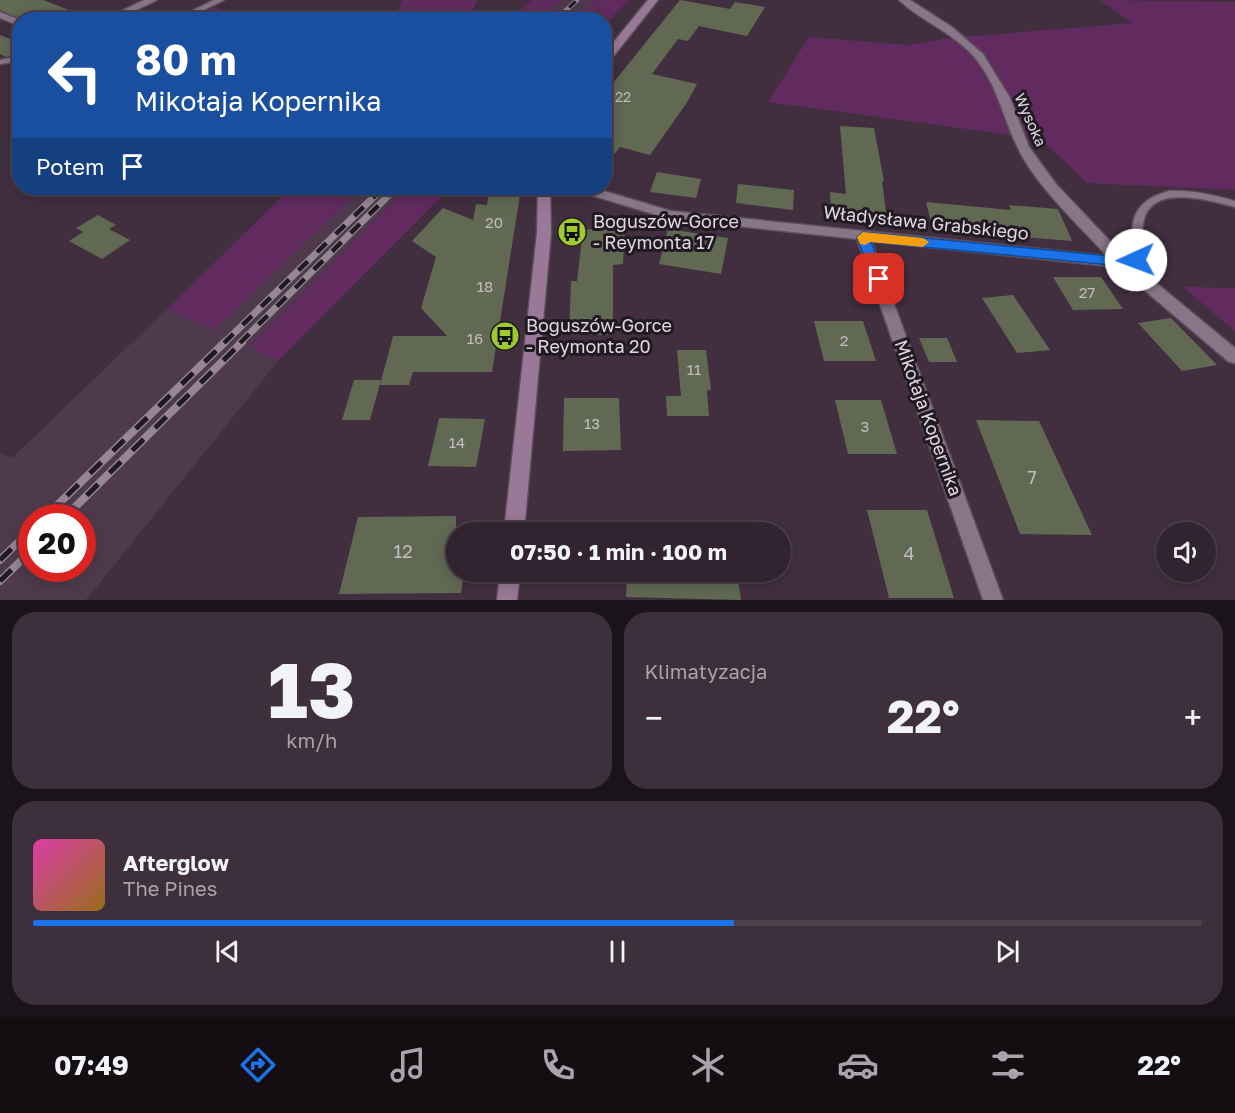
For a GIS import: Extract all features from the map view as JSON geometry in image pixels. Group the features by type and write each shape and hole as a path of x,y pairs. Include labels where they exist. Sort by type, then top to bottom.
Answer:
{"street":[{"path":"125,12 152,0"},
{"path":"612,51 653,0"},
{"name":"Wysoka","path":"904,0 949,29 979,56 1005,98 1023,147 1051,187 1121,262"},
{"path":"515,522 544,233 544,195"},
{"name":"Władysława Grabskiego","path":"605,195 670,215 863,237 1121,262"},
{"name":"Mikołaja Kopernika","path":"863,237 993,600"},
{"path":"1121,262 1235,357"},
{"path":"507,600 509,582"}],"lane":[{"path":"194,12 220,0"},
{"path":"1121,262 1136,260 1139,218 1149,203 1163,196 1183,194 1235,204"}],"shaded area":[{"path":"402,0 477,0 473,12 397,12"},
{"path":"532,0 561,0 547,12 518,12"},
{"path":"561,0 596,0 583,12 548,12"},
{"path":"596,0 629,0 612,18 612,12 583,12"},
{"path":"1100,0 1235,2 1235,190 1087,183 1041,139 768,102 809,37 908,45 950,38 1132,23"},
{"path":"215,7 231,12 203,12"},
{"path":"284,195 355,195 214,330 167,309"},
{"path":"355,195 400,195 249,346 278,361 86,600 0,600 0,453 12,458 167,309 214,330"},
{"path":"400,195 443,195 278,361 249,347"},
{"path":"1183,287 1235,288 1235,331"}],"building":[{"path":"0,0 43,0 74,12 12,12 12,15 0,10"},
{"path":"680,0 730,9 735,2 765,7 747,36 699,26 688,41 678,39 652,74 697,84 688,101 650,155 620,147 612,157 612,84"},
{"path":"0,35 12,40 12,56 6,57 0,54"},
{"path":"840,126 874,128 884,181 882,181 887,220 831,214 830,192 846,194"},
{"path":"657,172 701,179 696,198 650,192"},
{"path":"738,184 794,190 793,210 736,203"},
{"path":"489,195 520,195 492,372 413,372 409,385 380,385 393,336 447,336 421,308 436,257 412,241 443,208 473,220 476,204 487,205"},
{"path":"926,202 1011,210 1009,205 1058,209 1072,241 933,230"},
{"path":"98,215 116,225 109,229 130,240 102,259 69,241 83,232 76,228"},
{"path":"625,226 623,264 613,265 613,335 569,335 571,281 577,281 583,230"},
{"path":"668,229 728,238 721,274 659,264"},
{"path":"1053,277 1101,277 1123,309 1073,310"},
{"path":"1013,295 1050,350 1017,353 982,298"},
{"path":"1171,318 1217,365 1182,371 1138,323"},
{"path":"814,321 863,321 876,361 824,361"},
{"path":"919,338 947,338 957,362 929,362"},
{"path":"677,350 706,350 711,390 707,390 709,416 667,416 666,396 681,396"},
{"path":"354,380 381,380 370,420 342,420"},
{"path":"564,398 619,398 621,450 563,451"},
{"path":"835,400 881,400 897,454 848,454"},
{"path":"439,418 485,419 476,467 428,466"},
{"path":"976,420 1039,421 1092,535 1020,534"},
{"path":"867,510 927,510 954,598 889,598"},
{"path":"456,516 456,522 446,522 446,582 463,582 461,593 339,594 358,517"},
{"path":"627,582 738,582 741,600 626,597"}],"railway":[{"path":"564,12 577,0"},
{"path":"224,343 376,195"},
{"path":"240,343 389,195"},
{"path":"58,504 225,342"},
{"path":"78,504 242,342"},
{"path":"0,560 18,543"},
{"path":"0,581 18,564"}],"slow traffic":[{"path":"865,241 863,237 923,242"}],"place":[{"name":"Boguszów-Gorce - Reymonta 17","path":"572,232"},
{"name":"Boguszów-Gorce - Reymonta 20","path":"505,336"}],"route":[{"path":"879,279 863,237 1121,262 1136,260"}]}
